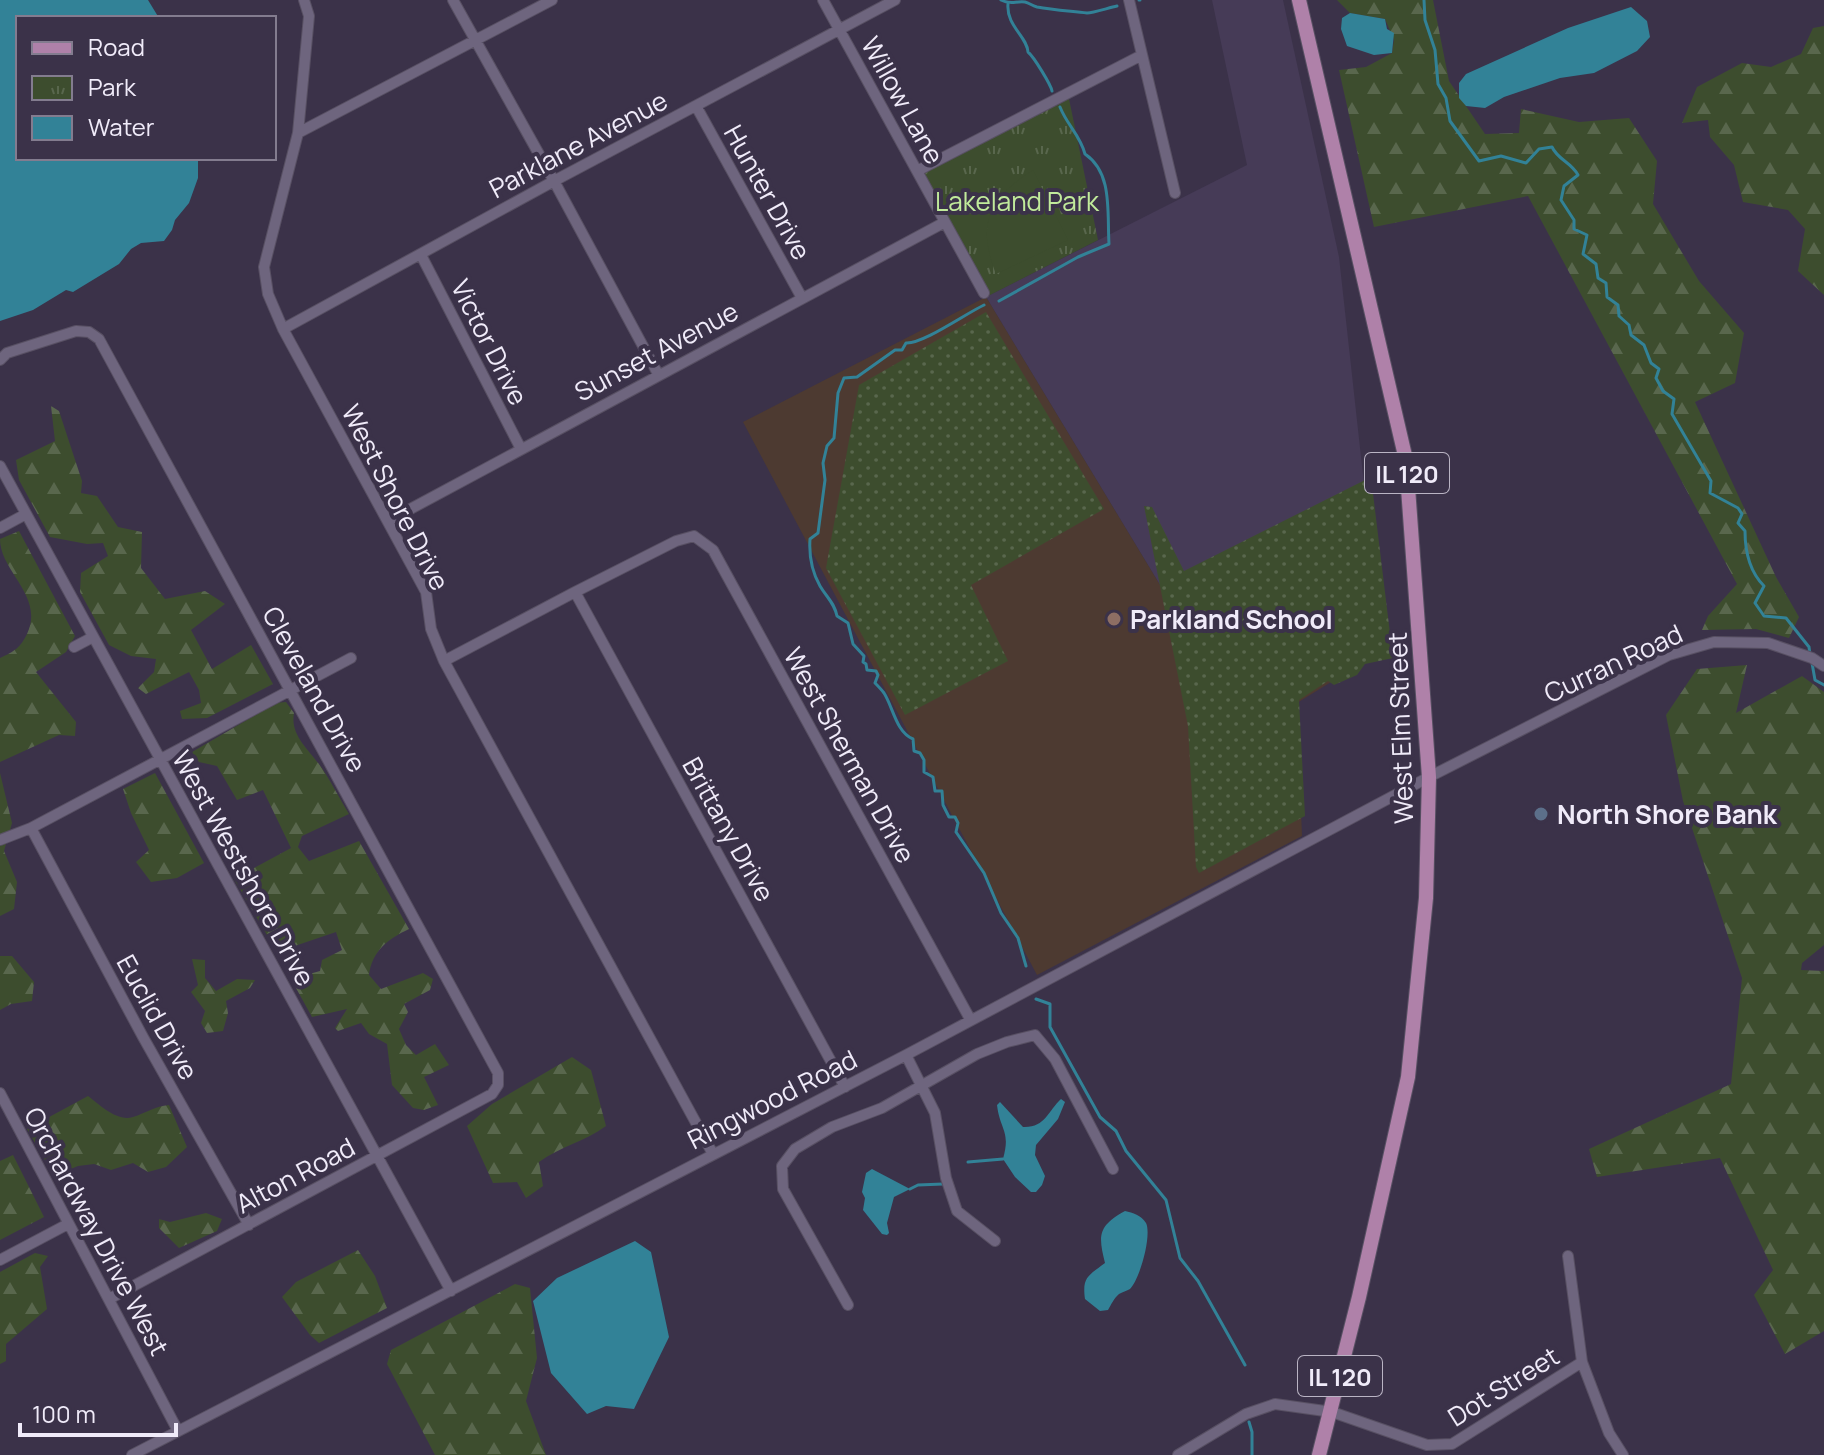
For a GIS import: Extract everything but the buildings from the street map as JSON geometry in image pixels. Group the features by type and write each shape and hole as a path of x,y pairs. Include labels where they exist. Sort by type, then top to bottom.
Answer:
{"main road":[{"name":"West Elm Street","path":"1299,0 1406,460 1429,777 1426,898 1408,1077 1332,1412 1319,1455"}],"street":[{"name":"West Shore Drive","path":"304,0 309,16 298,133 264,267 268,294 283,329 426,592 431,629 444,661 713,1154"},
{"path":"453,0 658,374"},
{"path":"298,133 552,0"},
{"name":"Willow Lane","path":"823,0 984,293"},
{"name":"Parklane Avenue","path":"283,329 895,0"},
{"path":"1129,0 1175,193"},
{"path":"917,171 1142,55"},
{"name":"Hunter Drive","path":"696,106 802,298"},
{"name":"Sunset Avenue","path":"388,521 945,222"},
{"name":"Victor Drive","path":"421,255 521,449"},
{"name":"Cleveland Drive","path":"4,357 76,331 89,332 99,339 489,1053 498,1073 498,1085"},
{"name":"West Westshore Drive","path":"0,466 451,1291"},
{"path":"0,528 26,514"},
{"name":"West Sherman Drive","path":"575,592 676,541 694,536 713,550 970,1019"},
{"path":"444,661 575,592"},
{"name":"Brittany Drive","path":"575,592 845,1087"},
{"path":"74,647 93,637"},
{"name":"Curran Road","path":"1429,777 1669,655 1714,642 1768,643 1812,658 1824,666"},
{"path":"0,840 31,828 351,658"},
{"name":"Ringwood Road","path":"132,1455 845,1087 1429,777"},
{"name":"Euclid Drive","path":"31,828 143,1037 249,1225"},
{"path":"848,1305 783,1189 782,1166 795,1149 832,1127 882,1108 977,1054 1035,1035 1055,1059 1113,1169"},
{"path":"906,1055 935,1113 946,1178 957,1211 995,1241"},
{"name":"Alton Road","path":"109,1299 492,1094 498,1085"},
{"name":"Orchardway Drive West","path":"0,1093 178,1431"},
{"path":"0,1260 68,1224"},
{"path":"1568,1256 1582,1362 1609,1433 1623,1455"},
{"name":"Dot Street","path":"1178,1455 1246,1414 1263,1406 1284,1404 1332,1412 1427,1445 1452,1444 1582,1362"}],"shaded area":[{"path":"1212,0 1283,0 1339,257 1364,484 1160,585 986,297 1247,165"},
{"name":"Parkland School","path":"986,297 1160,585 1383,650 1297,703 1302,836 1037,975 743,422"}],"green space":[{"path":"1337,0 1433,0 1449,81 1485,134 1519,133 1521,109 1579,122 1629,118 1657,161 1653,204 1699,281 1744,333 1735,383 1695,402 1776,577 1799,617 1789,638 1756,629 1702,630 1708,616 1737,584 1528,196 1374,227 1339,70 1366,67 1392,53 1394,40 1385,19 1350,13"},
{"path":"1824,26 1824,295 1798,271 1805,229 1788,210 1743,202 1734,165 1710,137 1708,120 1682,123 1697,87 1742,63 1771,67 1801,54 1813,28"},
{"name":"Lakeland Park","path":"1068,94 1098,240 986,297 917,171"},
{"path":"1033,170 1068,240 996,274 987,241 990,214 1006,191"},
{"path":"986,312 1104,509 971,585 1008,661 905,715 826,568 859,385"},
{"path":"51,406 59,411 82,481 81,493 97,496 118,527 142,532 141,568 165,599 205,591 225,604 191,630 212,669 251,645 273,684 207,718 182,719 180,711 201,703 199,690 189,672 146,694 138,688 154,672 156,659 131,656 109,645 80,592 81,573 108,556 103,543 87,544 50,537 19,480 16,460 55,441"},
{"path":"1371,477 1393,658 1365,664 1357,675 1334,685 1328,681 1299,700 1305,816 1199,873 1196,867 1188,726 1144,506 1152,507 1184,571"},
{"path":"19,531 75,636 66,652 36,672 76,722 75,736 59,735 0,762 0,658 19,646 31,620 26,596 7,562 0,539"},
{"path":"1747,665 1736,713 1802,676 1824,692 1824,945 1802,963 1801,970 1824,971 1824,1331 1785,1354 1754,1295 1773,1270 1720,1158 1597,1177 1589,1149 1731,1084 1742,978 1683,801 1666,715 1697,669"},
{"path":"286,702 294,713 297,734 349,814 302,836 298,847 309,861 359,841 409,929 382,947 369,975 381,989 423,973 433,979 430,990 404,1004 408,1012 399,1029 406,1045 416,1055 435,1044 449,1065 424,1077 438,1105 424,1110 413,1108 392,1085 387,1044 369,1034 361,1023 338,1031 335,1028 347,1009 312,1017 291,979 320,971 322,960 342,950 336,932 277,952 234,879 291,848 263,790 237,800 217,766 199,762 192,752 276,703"},
{"path":"0,773 12,823 4,851 17,882 14,909 0,916"},
{"path":"155,773 204,863 177,878 151,882 136,862 149,850 123,789"},
{"path":"0,956 12,956 34,982 32,1001 11,1004 0,1010"},
{"path":"192,959 205,960 205,978 216,991 237,979 255,980 250,988 226,1001 228,1013 223,1031 207,1033 201,1023 205,1011 191,992 198,985"},
{"path":"572,1057 591,1070 606,1126 539,1162 543,1186 526,1198 517,1182 493,1183 467,1126 492,1104"},
{"path":"88,1096 109,1112 127,1118 169,1105 187,1147 166,1167 148,1172 133,1163 111,1170 94,1164 78,1166 54,1176 27,1129"},
{"path":"13,1155 44,1217 0,1240 0,1161"},
{"path":"206,1213 222,1219 217,1231 179,1248 159,1228 159,1219 170,1222"},
{"path":"358,1250 375,1276 387,1308 319,1343 282,1297 296,1282"},
{"path":"35,1253 48,1256 40,1267 47,1309 6,1344 6,1361 0,1364 0,1272"},
{"path":"515,1284 530,1288 537,1358 526,1401 546,1455 435,1455 387,1364 391,1350"}],"water":[{"path":"0,0 148,0 158,16 16,16 16,160 198,160 198,178 189,203 164,241 141,243 131,249 119,264 73,292 66,290 33,310 0,321"},
{"path":"1631,7 1647,21 1650,37 1637,51 1594,73 1560,78 1504,97 1485,108 1466,106 1459,98 1459,83 1466,74 1568,28"},
{"path":"1350,13 1385,19 1387,29 1394,33 1392,53 1374,55 1347,46 1341,29 1342,18"},
{"path":"1061,1099 1065,1102 1058,1119 1036,1145 1035,1155 1045,1176 1036,1192 1031,1192 1015,1177 1003,1159 1005,1136 997,1105 1000,1102 1023,1127 1030,1127 1041,1122"},
{"path":"872,1169 910,1189 894,1197 887,1235 882,1234 863,1210 865,1198 862,1192 866,1173"},
{"path":"1125,1211 1139,1216 1146,1223 1144,1257 1130,1289 1120,1293 1108,1310 1100,1311 1085,1299 1084,1286 1090,1274 1105,1263 1102,1232"},
{"path":"635,1241 651,1252 669,1337 634,1409 606,1406 587,1414 551,1373 533,1301 557,1278"}],"waterway":[{"path":"1001,0 1087,13 1117,6"},
{"path":"1424,0 1425,20 1435,50 1438,84 1446,98 1450,121 1479,161 1501,156 1526,163 1539,149 1552,147 1578,175 1564,186 1561,200 1574,220 1574,229 1587,235 1583,254 1596,264 1598,278 1606,283 1607,297 1618,305 1619,316 1629,325 1631,335 1644,345 1651,363 1659,369 1656,378 1663,391 1674,399 1672,414 1711,481 1710,493 1738,508 1742,514 1738,523 1745,531 1749,561 1764,586 1755,603 1764,616 1786,618 1809,647 1810,655"},
{"path":"1008,4 1013,25 1052,91"},
{"path":"999,301 1078,257 1109,244 1104,182 1060,107"},
{"path":"984,305 933,334 906,343 902,350 895,350 857,377 844,378 838,393 834,438 827,446 823,463 825,480 818,533 810,539 810,551 820,586 837,616 848,623 853,644 864,656 867,670 876,671 875,683 884,693 903,731 913,739 914,751 920,753 924,760 924,772 933,777 935,791 942,791 943,805 949,817 955,817 958,823 956,832 984,873 1001,913 1018,938 1026,966"},
{"path":"1812,663 1815,680 1824,685"},
{"path":"1036,999 1050,1004 1050,1027 1100,1117 1116,1131 1126,1151 1166,1200 1180,1258 1198,1281 1245,1365"},
{"path":"968,1162 1003,1159"},
{"path":"910,1189 918,1185 943,1184"},
{"path":"1249,1422 1252,1455"}],"place":[{"name":"Parkland School","path":"1114,619"},
{"name":"North Shore Bank","path":"1541,814"}]}
